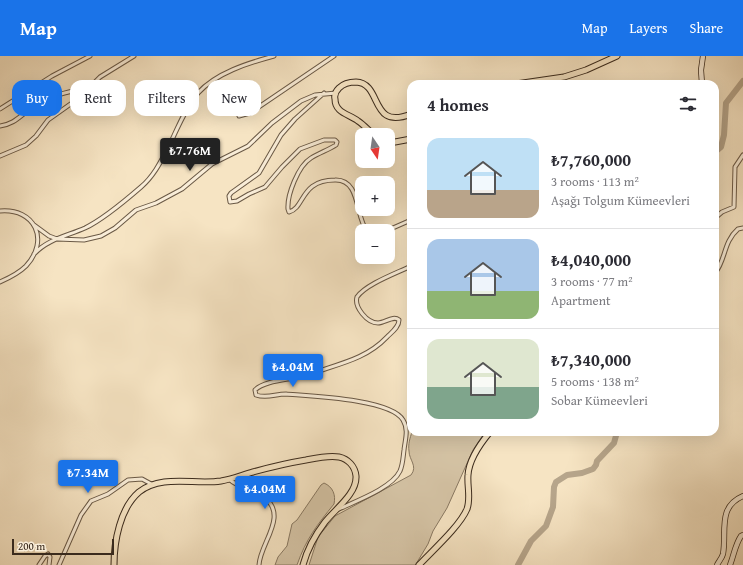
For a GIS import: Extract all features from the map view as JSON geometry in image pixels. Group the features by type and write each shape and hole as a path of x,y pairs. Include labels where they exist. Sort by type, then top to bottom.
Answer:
{"main road":[{"path":"552,80 575,74 617,56"},
{"path":"366,128 359,121 339,110 335,102 336,93 345,84 356,82 362,83 371,92 384,114 388,117 399,118 407,115"},
{"path":"395,140 407,139"},
{"path":"419,565 452,529 466,509 469,494 469,467 487,436"},
{"path":"114,565 119,530 128,505 139,492 152,485 165,482 207,482 228,479 313,459 332,456 342,458 350,462 356,476 351,492 319,530 306,553 303,565"}],"street":[{"path":"0,109 52,76 90,56"},
{"path":"98,80 107,71 134,56"},
{"path":"0,282 26,266 34,254 44,244 93,223 142,186 159,166 193,100 202,88 216,78 241,67 274,56"},
{"path":"261,106 334,56"},
{"path":"702,80 701,70 703,56"},
{"path":"0,126 13,123 34,106 70,91"},
{"path":"324,93 288,126 274,145 262,169 253,178 231,193 229,196 230,202 232,203 265,187 300,149 328,139 335,140 336,145 312,157 301,169 289,197 288,209 290,212 293,211 305,193 314,184 324,180 341,180 348,184 354,194 363,224"},
{"path":"0,211 12,210 21,212 49,236 57,239 93,239 105,234 136,210 168,197 182,189 212,164 248,146 272,123 301,101 315,95 336,93"},
{"path":"0,156 20,148 31,141 48,120 70,104"},
{"path":"719,215 734,207 735,167 743,155"},
{"path":"395,227 407,222"},
{"path":"34,224 38,240 34,254"},
{"path":"719,269 727,242 738,229 743,228"},
{"path":"334,512 387,485 397,476 402,467 406,431 403,420 396,413 386,409 350,399 285,394 266,397 256,394 255,390 279,380 302,377 334,366 359,357 374,349 396,328 399,320 394,318 378,323 371,321 358,306 356,300 357,297 374,285 407,268"},
{"path":"59,565 81,515 91,501 108,494 128,480 142,479 152,485"},
{"path":"228,479 234,484 261,494 272,506 274,517 273,527 259,560 259,565"},
{"path":"717,565 722,555 723,526 726,512 732,502 743,496"},
{"path":"730,565 735,553 736,545 743,535"},
{"path":"39,565 48,554 50,557 49,565"}],"shaded area":[{"path":"411,436 482,436 473,450 447,508 416,564 309,565 318,537 335,516 411,475 414,469 409,454"},
{"path":"324,483 330,487 333,492 335,497 334,504 312,533 304,547 297,565 275,565 278,557 287,546 292,524 297,520 321,485"}],"waterway":[{"path":"719,149 721,147 724,135 726,103 743,81"},
{"path":"518,565 531,541 546,526 553,507 554,487 556,482 567,475 582,473 593,469 597,461 614,443 616,436"}]}
